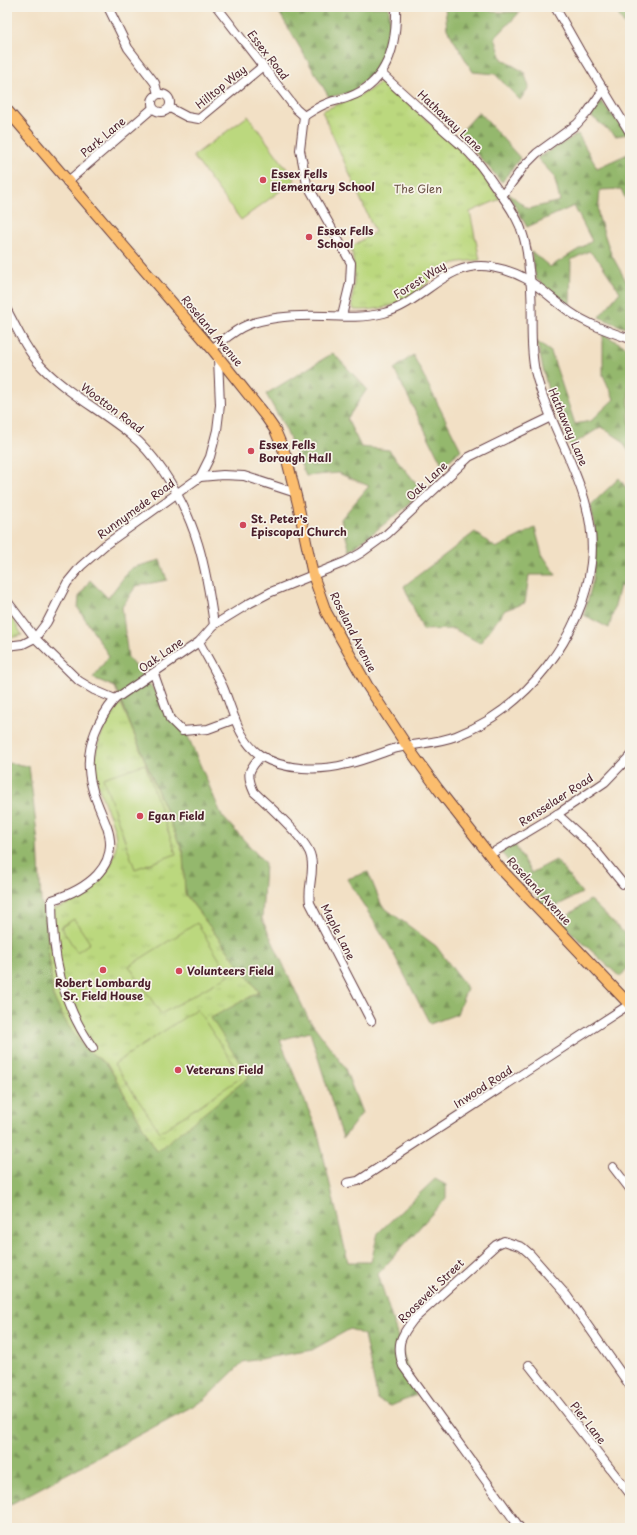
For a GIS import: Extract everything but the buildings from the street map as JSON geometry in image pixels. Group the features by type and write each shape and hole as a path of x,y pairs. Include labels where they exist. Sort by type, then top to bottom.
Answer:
{"main road":[{"name":"Roseland Avenue","path":"7,110 67,182 212,349 242,385 275,430 286,456 296,493 313,575 326,612 367,685 407,746 489,855 630,1004"}],"street":[{"path":"108,7 128,48 155,83 158,94"},
{"name":"Essex Road","path":"217,7 296,109 304,116"},
{"path":"342,316 350,283 351,263 307,184 300,150 304,116 328,102 348,98 366,89 382,74 390,58 394,42 397,25 396,7"},
{"path":"556,7 630,132"},
{"name":"Hilltop Way","path":"170,108 187,118 199,119 263,66"},
{"name":"Hathaway Lane","path":"382,74 474,157 502,196 522,231 531,280 533,360 540,393 580,482 591,527 592,560 590,575 582,606 566,642 545,668 517,698 477,727 455,737 407,746"},
{"path":"502,196 524,166 537,153 577,124 604,89"},
{"path":"158,94 165,94 168,96 171,104 170,108 167,111 160,112 153,108 152,100 158,94"},
{"name":"Park Lane","path":"67,182 153,108"},
{"name":"Forest Way","path":"212,349 236,330 262,320 286,317 360,317 395,309 420,296 444,276 469,267 491,267 518,274 531,280 570,312 586,322 630,339"},
{"name":"Wootton Road","path":"7,310 26,344 41,366 64,387 132,435 148,451 177,494 188,516 201,551 209,587 214,625"},
{"name":"Runnymede Road","path":"35,638 47,622 67,583 81,566 105,545 200,477 210,457 218,430 220,405 218,358"},
{"name":"Oak Lane","path":"93,1048 75,1019 66,998 53,943 52,900 71,894 85,886 100,871 108,856 110,846 109,834 92,789 89,759 99,724 115,699 154,674 199,642 214,625 271,592 345,562 387,534 469,457 551,417"},
{"path":"200,477 244,476 296,493"},
{"path":"7,601 35,638 79,681 94,690 115,699"},
{"path":"7,646 23,644 35,638"},
{"path":"199,642 222,686 242,735 252,748 261,756 284,765 305,768 347,765 407,746"},
{"path":"154,674 170,719 182,731 208,728 235,719"},
{"name":"Maple Lane","path":"261,756 251,768 248,777 250,783 254,792 305,843 311,856 313,872 309,894 310,903 371,1021"},
{"name":"Rensselaer Road","path":"489,855 557,814 605,782 630,756"},
{"path":"557,814 592,846 623,884"},
{"name":"Inwood Road","path":"347,1183 358,1181 630,1004"},
{"path":"613,1167 630,1189"},
{"name":"Roosevelt Street","path":"520,1528 403,1366 399,1355 399,1341 413,1320 496,1245 504,1241 513,1243 530,1254 567,1296 630,1386"},
{"name":"Pier Lane","path":"529,1365 630,1494"}],"green space":[{"path":"276,7 389,7 390,33 385,62 352,92 329,97"},
{"path":"445,7 487,7 492,12 520,12 495,38 502,59 524,72 529,87 520,100 495,74 473,72 447,29"},
{"path":"614,7 630,7 630,34"},
{"name":"The Glen","path":"385,79 422,116 459,149 483,176 500,199 470,212 480,260 458,262 443,269 413,295 399,303 377,309 354,310 352,299 354,273 351,247 375,232 322,111 367,92"},
{"path":"601,101 628,134 616,136 591,116"},
{"path":"479,112 520,158 502,182 459,134"},
{"path":"248,116 295,180 241,220 193,156"},
{"path":"578,134 597,168 630,153 630,209 621,189 600,190 598,215 611,254 630,288 630,330 599,317 620,292 600,262 589,251 571,260 570,305 536,279 531,251 550,267 592,241 574,206 527,227 507,192 528,209 560,201 554,176 537,158"},
{"path":"603,334 628,348 630,453 620,439 601,427 570,446 549,395 537,342 551,352 575,424 591,421 614,399 603,375"},
{"path":"333,353 367,389 347,419 361,447 389,450 421,489 406,507 350,551 341,519 369,486 338,473 306,476 285,428 266,394"},
{"path":"413,355 461,450 443,466 394,369"},
{"path":"619,478 630,493 630,588 620,586 609,628 584,615 593,580 596,539 591,505"},
{"path":"535,528 542,554 556,575 529,575 525,603 505,610 480,643 454,629 423,630 404,586 475,532 496,548"},
{"path":"160,560 167,580 136,586 122,607 128,658 184,727 222,816 265,863 262,919 308,1018 344,1066 362,1113 343,1138 310,1032 280,1040 318,1133 348,1262 371,1262 378,1233 435,1179 446,1185 446,1198 378,1274 416,1395 391,1406 378,1400 364,1335 350,1329 312,1350 243,1362 204,1400 7,1506 7,763 29,766 38,842 41,902 45,912 53,996 83,1047 108,1065 157,1151 210,1018 259,992 185,894 183,853 115,687 93,678 109,656 78,608 79,597 90,580 108,598 131,568"},
{"path":"7,609 22,635 7,639"},
{"name":"Egan Field","path":"121,703 183,853 185,894 259,992 211,1018 249,1077 157,1151 108,1065 83,1047 65,1021 53,996 45,912 73,902 90,890 105,875 114,856 116,836 99,788 95,772 95,764 97,747 103,731"},
{"name":"Egan Field","path":"145,764 176,854 135,869 103,778"},
{"path":"514,843 531,873 556,860 582,893 548,910 500,851"},
{"path":"368,872 382,906 436,946 467,988 457,1014 430,1024 389,945 347,879"},
{"path":"590,900 630,939 630,965 620,977 559,921"},
{"path":"74,919 90,943 77,952 61,927"},
{"name":"Volunteers Field","path":"197,923 229,975 161,1014 129,966"},
{"name":"Veterans Field","path":"197,1009 242,1077 160,1132 114,1064"}],"place":[{"name":"Essex Fells Elementary School","path":"263,180"},
{"name":"Essex Fells School","path":"309,237"},
{"name":"Essex Fells Borough Hall","path":"251,451"},
{"name":"St. Peter's Episcopal Church","path":"243,525"},
{"name":"Egan Field","path":"140,816"},
{"name":"Robert Lombardy Sr. Field House","path":"103,970"},
{"name":"Volunteers Field","path":"179,971"},
{"name":"Veterans Field","path":"178,1070"}]}
